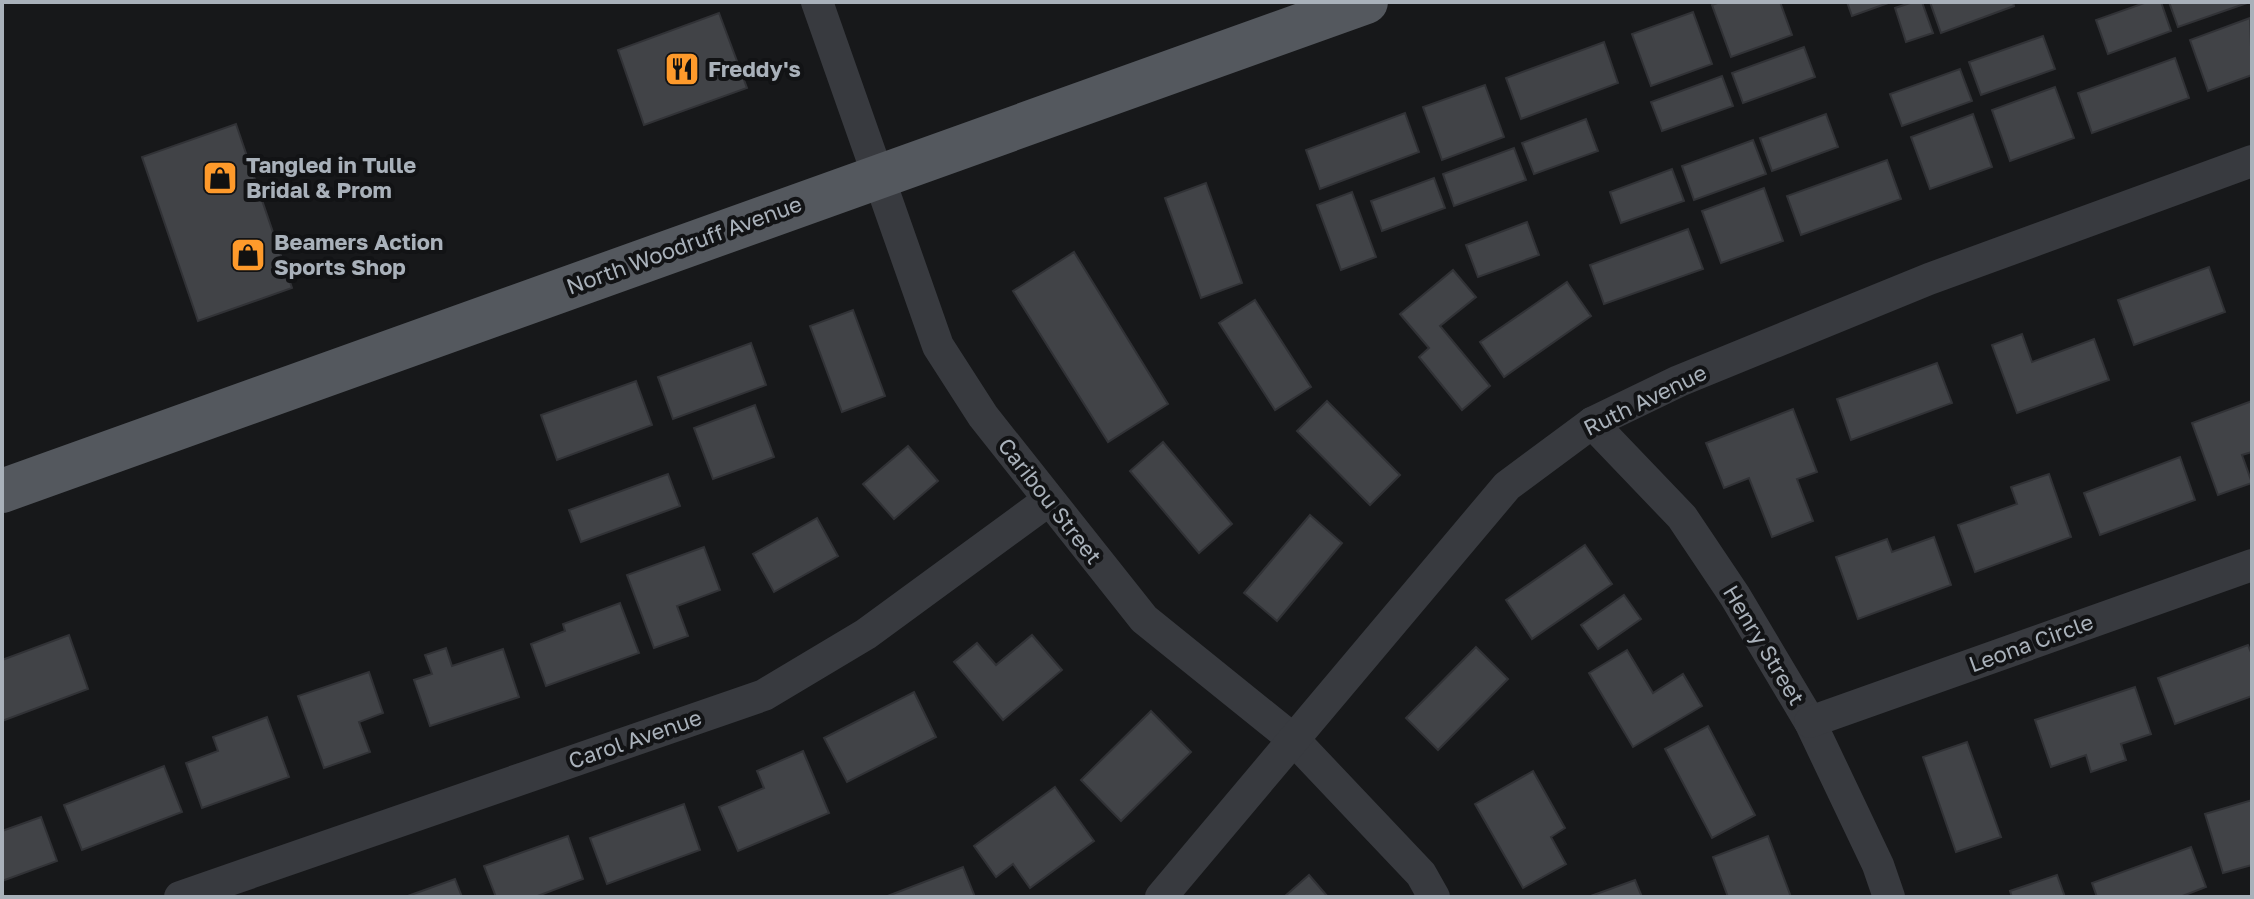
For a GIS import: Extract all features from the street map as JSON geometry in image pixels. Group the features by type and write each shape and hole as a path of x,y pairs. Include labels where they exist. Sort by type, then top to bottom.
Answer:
{"main road":[{"name":"North Woodruff Avenue","path":"2,491 1366,2"}],"street":[{"name":"Caribou Street","path":"817,2 938,346 983,416 1144,619 1294,740 1421,874 1434,897"},
{"name":"Ruth Avenue","path":"1161,897 1507,486 1592,423 1679,381 1929,279 2252,161"},
{"name":"Henry Street","path":"1592,423 1682,517 1735,596 1810,722 1878,865 1889,897"},
{"name":"Carol Avenue","path":"180,897 764,695 866,634 1049,500"},
{"name":"Leona Circle","path":"1810,722 2252,565"}],"building":[{"path":"1720,2 1780,2 1792,35 1731,57 1712,5"},
{"path":"1847,2 1891,2 1852,16"},
{"path":"1922,2 1933,33 1906,42 1895,8"},
{"path":"1930,2 2013,2 2014,6 1941,33"},
{"path":"2147,2 2161,2 2171,31 2108,54 2096,20"},
{"path":"2169,2 2250,2 2178,27"},
{"path":"1693,12 1712,64 1651,86 1632,34"},
{"name":"Freddy's","path":"719,13 747,88 644,125 618,50"},
{"path":"2250,18 2252,75 2208,91 2190,40"},
{"path":"2043,36 2055,69 1981,95 1969,62"},
{"path":"1604,42 1618,83 1521,119 1506,78"},
{"path":"1804,47 1815,77 1743,103 1732,73"},
{"path":"2175,58 2189,98 2092,133 2078,93"},
{"path":"1960,69 1972,101 1902,126 1890,94"},
{"path":"1722,76 1733,106 1662,131 1651,102"},
{"path":"1485,85 1504,137 1442,160 1423,107"},
{"path":"2055,87 2074,138 2010,161 1992,110"},
{"path":"1405,113 1419,152 1320,189 1306,150"},
{"path":"1826,114 1838,147 1772,171 1760,138"},
{"path":"1973,114 1992,167 1930,189 1911,137"},
{"path":"1586,119 1598,151 1534,174 1522,143"},
{"path":"236,124 292,288 198,321 142,157"},
{"path":"1753,140 1766,174 1694,200 1682,166"},
{"path":"1514,148 1526,180 1454,206 1443,174"},
{"path":"1887,160 1901,199 1801,235 1787,196"},
{"path":"1672,169 1684,201 1621,223 1610,192"},
{"path":"1434,178 1445,208 1382,231 1371,201"},
{"path":"1206,183 1242,283 1201,298 1165,198"},
{"path":"1764,188 1783,241 1721,263 1702,211"},
{"path":"1352,192 1376,257 1341,270 1317,205"},
{"path":"1527,222 1539,255 1478,277 1466,245"},
{"path":"1688,229 1703,269 1604,304 1590,265"},
{"path":"1074,252 1168,404 1108,442 1013,291"},
{"path":"2209,267 2225,312 2134,345 2118,300"},
{"path":"1453,270 1476,297 1440,326 1490,386 1462,410 1419,357 1429,348 1400,314"},
{"path":"1567,282 1591,316 1504,377 1480,342"},
{"path":"1255,300 1311,387 1275,410 1219,323"},
{"path":"853,310 885,396 842,412 810,326"},
{"path":"2022,334 2032,362 2094,339 2109,380 2017,413 1992,345"},
{"path":"751,343 766,385 673,419 658,377"},
{"path":"1937,363 1952,403 1851,440 1837,399"},
{"path":"636,381 652,425 557,460 541,415"},
{"path":"1327,401 1400,475 1370,505 1297,431"},
{"path":"2252,401 2252,452 2242,455 2252,483 2218,495 2192,423"},
{"path":"755,405 774,457 713,479 694,428"},
{"path":"1793,409 1817,472 1797,479 1813,521 1772,537 1749,478 1724,488 1706,443"},
{"path":"1163,442 1232,524 1199,553 1130,471"},
{"path":"908,446 938,481 894,519 863,484"},
{"path":"2180,457 2195,500 2100,535 2084,493"},
{"path":"668,474 680,506 581,542 569,510"},
{"path":"2049,474 2071,537 1975,572 1958,525 2017,504 2011,487"},
{"path":"1310,515 1342,543 1277,621 1244,593"},
{"path":"817,518 838,556 774,592 753,554"},
{"path":"1934,537 1951,585 1858,619 1836,557 1887,539 1892,552"},
{"path":"1585,545 1612,584 1532,639 1506,600"},
{"path":"704,547 720,590 677,606 688,636 654,648 627,575"},
{"path":"1624,595 1641,619 1598,649 1581,625"},
{"path":"620,603 639,653 546,686 531,644 565,631 563,624"},
{"path":"69,635 88,689 2,721 2,660"},
{"path":"1032,635 1062,670 1003,720 954,662 977,643 996,665"},
{"path":"2248,645 2252,655 2252,696 2175,724 2158,678"},
{"path":"1476,647 1508,679 1438,750 1406,718"},
{"path":"446,648 452,666 503,649 519,697 430,726 414,680 432,674 425,655"},
{"path":"1627,650 1653,693 1683,674 1702,706 1633,747 1589,673"},
{"path":"369,672 383,713 359,722 370,752 324,768 298,696"},
{"path":"2135,687 2151,734 2121,744 2126,760 2091,772 2086,755 2051,767 2035,720"},
{"path":"914,692 936,737 847,782 824,738"},
{"path":"1151,711 1191,752 1121,821 1081,780"},
{"path":"267,717 289,777 202,808 186,763 218,751 213,737"},
{"path":"1708,726 1755,815 1712,838 1665,749"},
{"path":"1967,742 2001,837 1956,852 1923,757"},
{"path":"803,751 829,813 738,851 719,807 764,788 757,771"},
{"path":"164,766 182,812 82,850 64,805"},
{"path":"1533,771 1565,828 1551,837 1566,864 1523,888 1475,804"},
{"path":"1055,787 1094,841 1030,888 1013,864 996,877 974,846"},
{"path":"2252,800 2252,865 2223,873 2205,814"},
{"path":"684,804 700,850 607,884 590,838"},
{"path":"41,817 57,861 2,881 2,831"},
{"path":"568,836 583,879 535,897 496,897 484,866"},
{"path":"1768,836 1791,897 1728,897 1713,857"},
{"path":"2191,847 2206,887 2180,897 2097,897 2092,883"},
{"path":"963,867 975,897 885,897"},
{"path":"1309,875 1328,897 1284,897"},
{"path":"2057,875 2065,897 2012,897 2010,891"},
{"path":"455,879 462,897 405,897"},
{"path":"1635,880 1642,897 1588,897"}],"place":[{"name":"Freddy's","path":"682,69"},
{"name":"Tangled in Tulle Bridal & Prom","path":"220,178"},
{"name":"Beamers Action Sports Shop","path":"248,255"}]}
